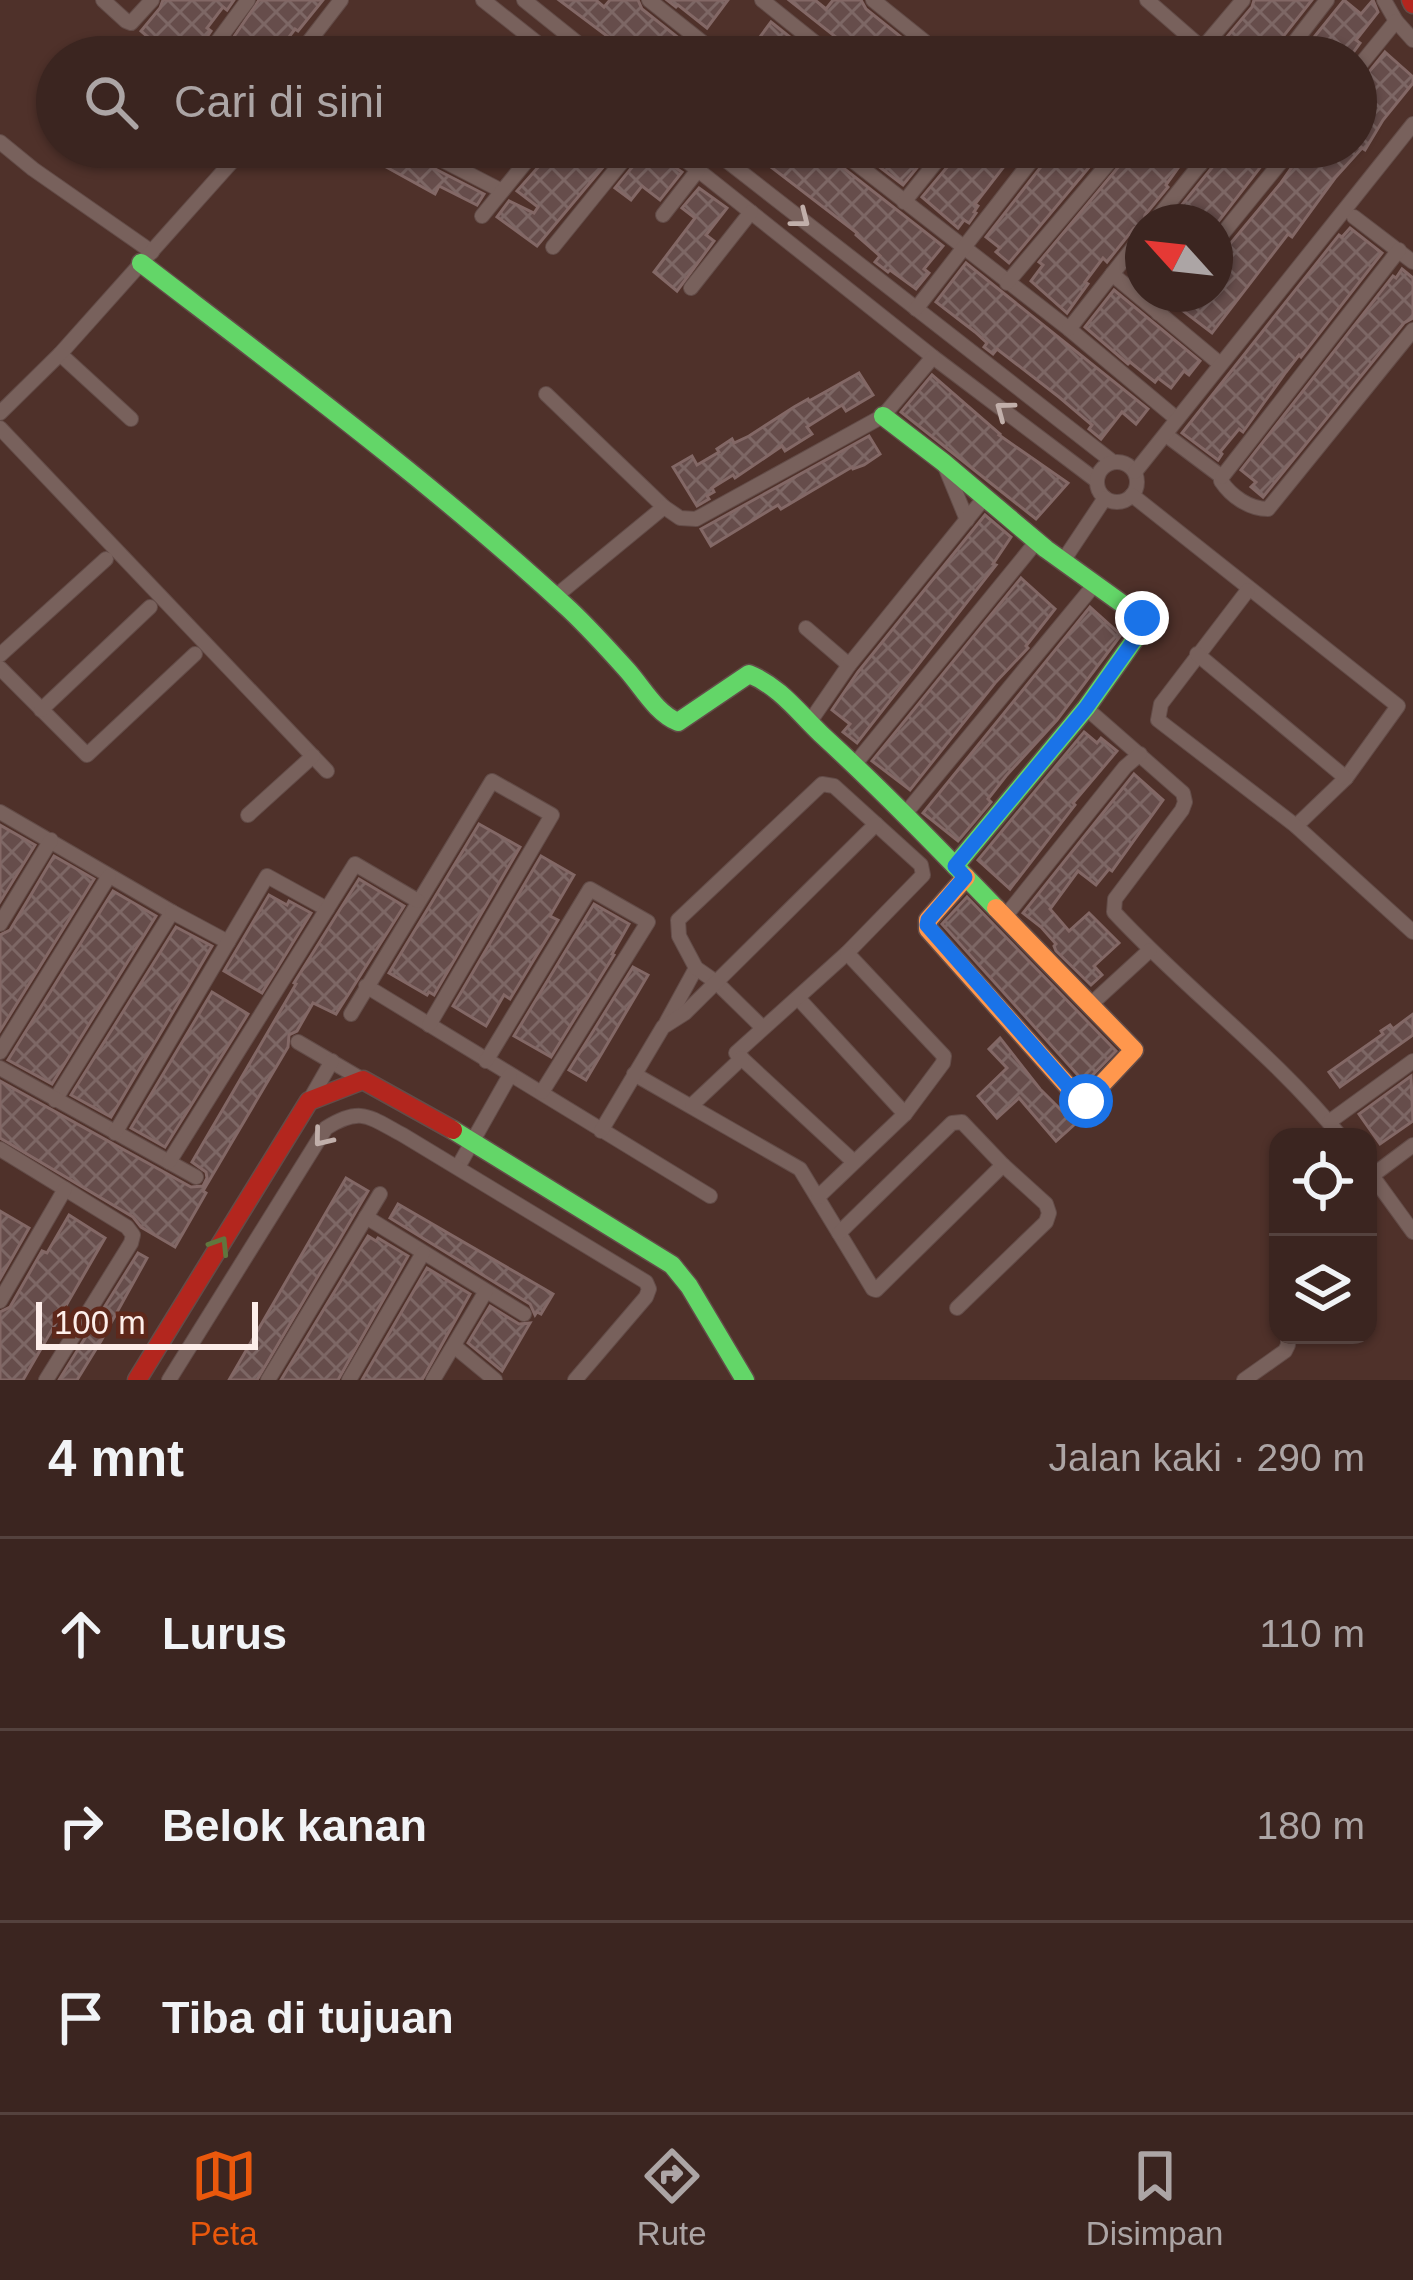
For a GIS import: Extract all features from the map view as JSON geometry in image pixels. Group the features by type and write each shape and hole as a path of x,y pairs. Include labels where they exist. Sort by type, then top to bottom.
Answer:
{"street":[{"path":"103,0 126,22 136,20 152,0"},
{"path":"221,36 248,0"},
{"path":"313,36 341,0"},
{"path":"483,0 529,36"},
{"path":"524,0 569,36"},
{"path":"650,0 694,36"},
{"path":"762,0 807,36"},
{"path":"873,0 919,36"},
{"path":"1147,0 1183,36"},
{"path":"1213,36 1243,0"},
{"path":"1299,36 1327,0"},
{"path":"1384,0 1413,40"},
{"path":"1377,44 1396,21"},
{"path":"1135,472 1413,124"},
{"path":"0,142 437,495 572,612 666,717 678,722 748,674 762,680 855,764 905,814 960,872 1004,918 1134,1052 1084,1102 928,929 928,920 960,872 1086,708 1143,625 1142,618 1036,541 883,416"},
{"path":"0,413 60,354 226,168"},
{"path":"469,168 502,191"},
{"path":"482,216 521,168"},
{"path":"553,247 617,168"},
{"path":"695,168 1097,481"},
{"path":"736,168 1113,462"},
{"path":"869,168 904,202 1178,419"},
{"path":"904,202 931,168"},
{"path":"916,309 1024,168"},
{"path":"1006,283 1104,168"},
{"path":"1169,204 1198,168"},
{"path":"1233,221 1276,168"},
{"path":"663,215 698,170"},
{"path":"691,288 752,212"},
{"path":"1354,217 1413,262"},
{"path":"1399,250 1222,476 1224,487 1240,500 1268,509 1413,330"},
{"path":"1069,329 1125,258"},
{"path":"1112,274 1219,363"},
{"path":"60,354 131,418"},
{"path":"546,394 664,507 680,518 696,519 883,416 933,357"},
{"path":"0,428 327,771"},
{"path":"1166,435 1222,476"},
{"path":"943,462 967,520"},
{"path":"1113,462 1124,462 1137,480 1132,495 1122,501 1113,502 1099,490 1099,472 1113,462"},
{"path":"1132,495 1398,706 1346,778 1296,826"},
{"path":"809,723 849,665 985,497"},
{"path":"1063,561 1105,498"},
{"path":"562,591 664,507"},
{"path":"855,764 1036,541"},
{"path":"0,655 106,560"},
{"path":"905,814 1095,584"},
{"path":"1248,590 1161,704 1158,720 1296,826 1413,932"},
{"path":"41,710 150,607"},
{"path":"806,628 849,665"},
{"path":"0,668 86,754 195,654"},
{"path":"1197,654 1346,778"},
{"path":"1086,708 1183,793 1185,802 1113,906 1114,912 1334,1128"},
{"path":"1004,918 1139,754"},
{"path":"248,815 313,756"},
{"path":"351,1014 492,781 552,815 429,1025"},
{"path":"763,1028 696,968 679,936 678,920 822,784 834,786 921,865 922,875 848,953 736,1053 854,1162"},
{"path":"0,812 228,942"},
{"path":"663,1027 685,1013 876,824"},
{"path":"0,924 51,841"},
{"path":"169,1162 355,864 418,901"},
{"path":"0,1052 110,876"},
{"path":"115,1133 268,876 327,909"},
{"path":"485,1061 590,889 648,922 542,1092"},
{"path":"55,1100 172,912"},
{"path":"1089,1006 1150,950"},
{"path":"818,1197 904,1114 944,1056 848,953"},
{"path":"601,1130 696,968"},
{"path":"366,986 710,1196"},
{"path":"798,998 904,1114"},
{"path":"298,1042 672,1265 745,1380"},
{"path":"692,1105 742,1058"},
{"path":"1329,1122 1413,1060"},
{"path":"137,1380 332,1061"},
{"path":"0,1068 196,1178"},
{"path":"634,1074 800,1169 877,1290 1003,1165"},
{"path":"460,1164 510,1076"},
{"path":"309,1101 363,1080"},
{"path":"169,1380 326,1128 344,1117 369,1117 460,1164 646,1282 646,1297 575,1380"},
{"path":"838,1233 956,1121 962,1122 1046,1204 1048,1213 1046,1222 957,1308"},
{"path":"1377,1168 1413,1145"},
{"path":"0,1149 133,1235 46,1380"},
{"path":"1377,1184 1413,1232"},
{"path":"0,1301 65,1189"},
{"path":"1377,1199 1383,1193"},
{"path":"268,1380 380,1194"},
{"path":"365,1216 524,1314"},
{"path":"349,1380 423,1253"},
{"path":"433,1380 486,1291"},
{"path":"1244,1380 1288,1344"},
{"path":"454,1346 495,1380"}],"building":[{"path":"163,0 234,0 207,28 211,31 208,36 147,36 141,31"},
{"path":"259,0 323,0 290,36 234,36"},
{"path":"559,0 596,0 604,7 610,0 638,0 642,9 676,36 607,36"},
{"path":"667,0 728,0 707,28"},
{"path":"789,0 815,0 826,9 833,0 861,0 900,36 834,36"},
{"path":"1254,0 1312,0 1284,36 1228,36"},
{"path":"1344,0 1361,14 1373,0 1378,12 1359,36 1315,36"},
{"path":"771,22 789,36 761,36"},
{"path":"1385,52 1413,77 1413,83 1377,130 1377,62"},
{"path":"388,168 433,168 484,194 477,205 439,186 435,194"},
{"path":"537,168 602,168 537,246 497,217 509,201 534,213 538,207 517,191"},
{"path":"631,168 682,172 660,200 642,186 631,200 615,188"},
{"path":"772,168 843,168 943,246 924,269 929,273 916,289 875,262 880,256"},
{"path":"881,168 917,168 903,185"},
{"path":"946,168 1003,168 975,204 976,213 969,223 964,220 958,228 922,197"},
{"path":"1040,168 1088,168 1009,263 986,237"},
{"path":"1117,168 1178,168 1154,204 1125,204 1125,239 1107,262 1103,258 1067,313 1031,281 1043,265 1039,262"},
{"path":"1212,168 1260,168 1232,204 1183,204"},
{"path":"1291,168 1344,168 1233,306 1233,240"},
{"path":"699,188 727,208 706,235 714,241 677,291 654,272 695,218 682,208"},
{"path":"1350,228 1382,253 1218,460 1182,433 1339,235"},
{"path":"966,263 1148,409 1136,424 1122,412 1101,439 1059,397 997,349 993,354 975,332 936,302"},
{"path":"1402,269 1413,278 1413,318 1404,323 1263,497 1251,487 1256,482 1241,470"},
{"path":"1114,290 1125,299 1125,312 1141,312 1200,361 1171,388 1128,364 1085,327"},
{"path":"1185,312 1228,312 1212,333"},
{"path":"859,373 873,395 846,411 842,405 807,427 812,434 785,451 782,446 712,488 709,499 697,506 673,467 692,456 697,465 732,439 734,443 749,436"},
{"path":"932,375 999,435 1068,483 1036,519 901,412"},
{"path":"869,436 880,454 781,509 778,505 711,546 701,529"},
{"path":"985,515 1011,537 996,565 857,743 843,732 850,724 832,710"},
{"path":"1021,578 1055,609 910,790 872,761"},
{"path":"1090,607 1121,635 958,841 923,813"},
{"path":"1084,732 1117,751 1010,889 978,860"},
{"path":"1134,774 1163,800 1112,871 1096,885 1078,871 1050,909 1069,931 1089,913 1119,943 1094,966 1102,975 1091,985 1023,913"},
{"path":"479,824 520,847 434,995 427,995 389,973"},
{"path":"0,825 35,845 0,902"},
{"path":"54,856 94,879 0,1031 0,935 10,930"},
{"path":"541,856 574,875 550,916 558,920 510,999 504,995 486,1026 453,1006"},
{"path":"359,879 404,906 336,1014 313,1003 297,1031 289,1035 288,1047 175,1247 0,1138 0,1081 191,1187 203,1186 206,1172 192,1162"},
{"path":"113,891 156,916 52,1084 8,1060"},
{"path":"269,895 311,913 262,993 224,971"},
{"path":"967,897 1116,1051 1085,1083 942,924"},
{"path":"594,904 629,924 551,1057 514,1036"},
{"path":"176,927 212,946 111,1117 71,1095"},
{"path":"633,967 648,975 586,1080 569,1070"},
{"path":"212,992 248,1014 165,1147 131,1128"},
{"path":"1413,1014 1413,1035 1340,1087 1329,1072 1381,1031 1390,1025 1393,1029"},
{"path":"1000,1038 1075,1124 1056,1141 1019,1098 997,1118 978,1096 1007,1068 989,1049"},
{"path":"1411,1076 1413,1121 1380,1144 1377,1128 1369,1128 1359,1114"},
{"path":"346,1178 368,1191 257,1380 229,1380"},
{"path":"398,1204 553,1294 541,1314 535,1315 530,1304 390,1218"},
{"path":"0,1211 29,1228 0,1279"},
{"path":"69,1215 105,1238 23,1380 0,1380 0,1312 10,1307"},
{"path":"368,1236 408,1256 338,1380 281,1380"},
{"path":"138,1253 147,1258 77,1380 59,1380"},
{"path":"427,1268 470,1294 422,1380 362,1380"},
{"path":"490,1306 519,1324 530,1323 502,1371 468,1343"}],"traffic: fast":[{"path":"141,263 467,519 570,610 663,713 678,722 749,674 760,679 788,701 996,908"},
{"path":"883,416 1046,549 1142,618 1140,632 1086,708 955,866"},
{"path":"453,1130 672,1265 745,1380"}],"traffic: slow":[{"path":"966,877 928,920 928,929 1082,1102 1086,1101 1134,1050 996,908"}],"traffic: jam":[{"path":"1411,0 1413,4"},
{"path":"137,1380 309,1101 363,1080 453,1130"}],"route":[{"path":"1086,1101 1082,1102 927,925 965,877 955,866 1086,708 1140,632 1142,618"}]}
